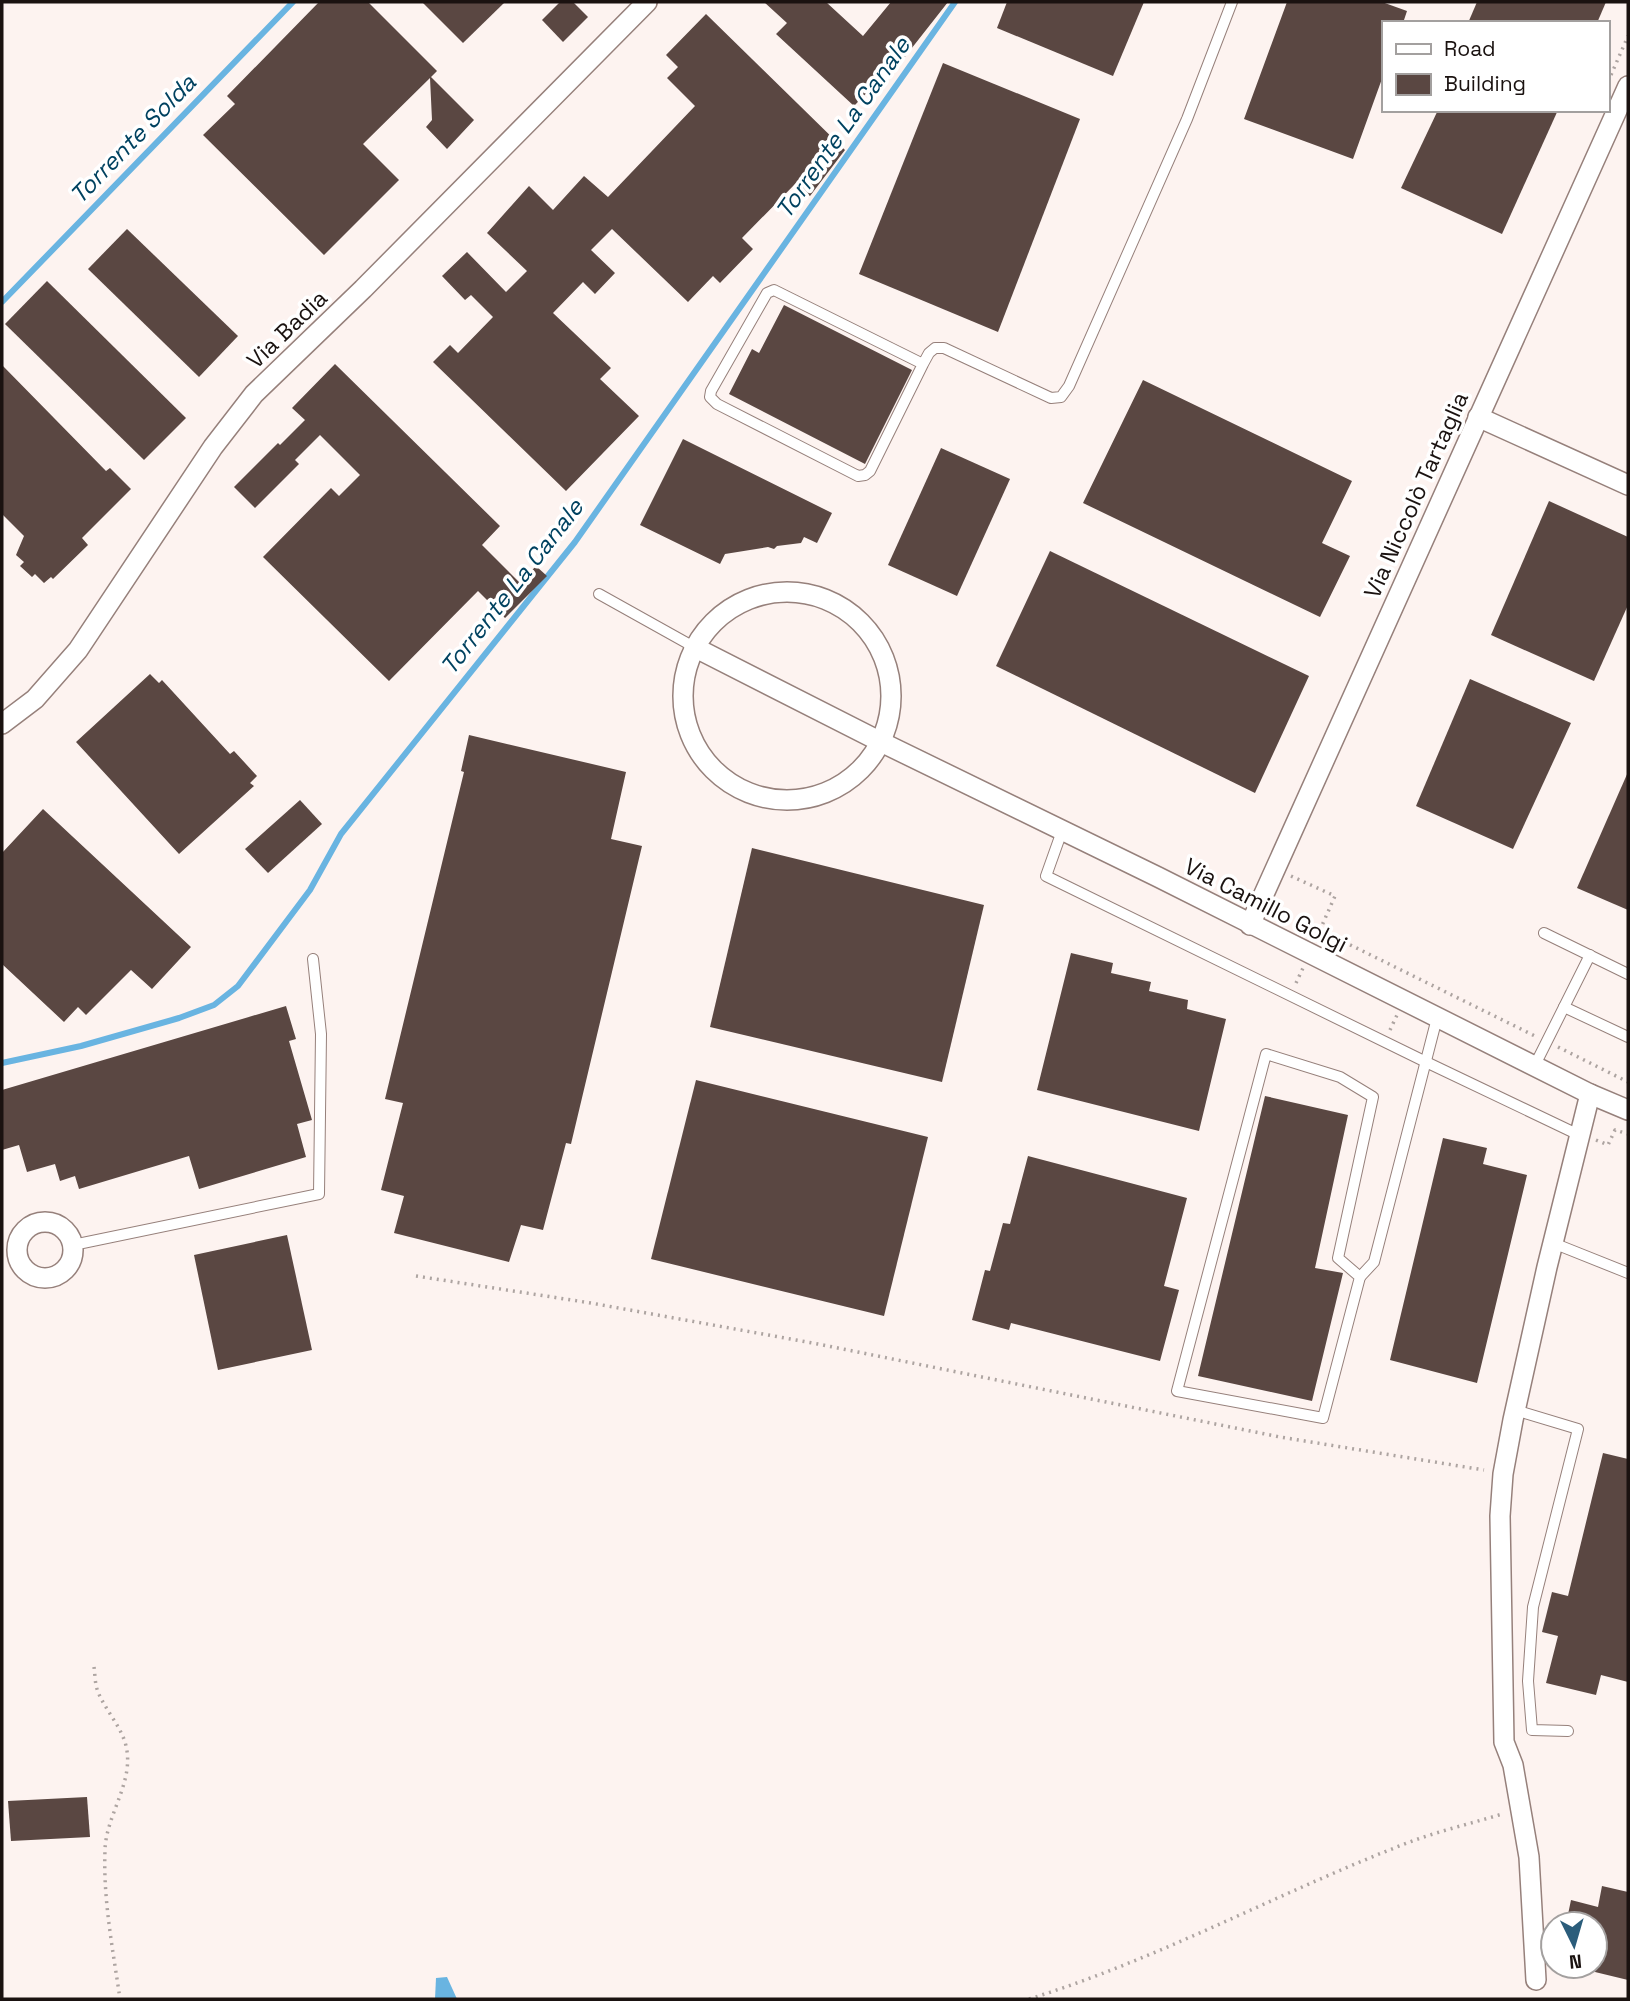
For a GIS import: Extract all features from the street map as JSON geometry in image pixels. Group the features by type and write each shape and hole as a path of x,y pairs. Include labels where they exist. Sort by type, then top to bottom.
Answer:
{"street":[{"name":"Via Badia","path":"2,724 35,699 78,650 213,447 254,394 363,289 647,2"},
{"name":"Via Niccolò Tartaglia","path":"1250,925 1628,86"},
{"path":"1478,417 1628,485"},
{"path":"782,592 818,596 850,613 875,639 880,650 889,672 891,708 881,742 862,770 835,789 804,800 771,800 739,790 712,770 693,743 686,722 683,711 683,678 694,647 716,618 747,599 782,592"},
{"name":"Via Camillo Golgi","path":"694,647 1534,1067 1628,1110"},
{"path":"1536,1980 1529,1857 1513,1765 1504,1742 1500,1516 1503,1474 1515,1410 1553,1243 1589,1138 1590,1094"},
{"path":"35,1223 55,1223 70,1236 74,1245 71,1263 66,1270 50,1279 33,1276 9,1257 20,1236 35,1223"}],"lane":[{"path":"923,364 783,292 774,290 767,293 710,391 710,397 717,404 858,476 870,471 932,350 944,348 1051,398 1061,397 1069,386 1187,119 1232,2"},
{"path":"599,594 694,647"},
{"path":"1062,831 1046,876 1384,1042 1589,1138"},
{"path":"1544,933 1628,974"},
{"path":"1534,1067 1590,955"},
{"path":"74,1245 320,1194 321,1034 313,959"},
{"path":"1564,1007 1628,1037"},
{"path":"1360,1277 1338,1258 1373,1097 1340,1077 1266,1054 1178,1391 1323,1418 1360,1277 1374,1262 1437,1018"},
{"path":"1553,1243 1628,1273"},
{"path":"1515,1410 1578,1429 1533,1607 1528,1681 1532,1730 1568,1731"}],"path":[{"path":"1609,79 1628,36"},
{"path":"1290,875 1335,896 1320,930 1628,1082"},
{"path":"1290,996 1305,963"},
{"path":"1384,1042 1400,1010"},
{"path":"1589,1138 1608,1144 1615,1130 1628,1134"},
{"path":"415,1276 618,1308 818,1344 1280,1437 1503,1474"},
{"path":"94,1667 97,1689 127,1748 126,1772 108,1824 105,1849 110,1930 120,1999"},
{"path":"1030,1999 1072,1986 1150,1955 1416,1840 1520,1808"}],"water":[{"path":"447,1977 457,1999 435,1999 436,1978"}],"building":[{"path":"319,2 368,2 437,71 431,77 474,120 447,149 426,127 432,120 430,78 363,144 399,180 324,255 203,135 235,104 227,96"},
{"path":"422,2 505,2 463,43"},
{"path":"560,2 573,2 588,17 563,42 542,20"},
{"path":"764,2 826,2 863,36 891,2 948,2 904,58 902,56 854,106 776,34 787,23"},
{"path":"1007,2 1144,2 1113,76 997,28"},
{"path":"1287,2 1382,2 1407,11 1404,21 1382,21 1382,79 1353,159 1244,119"},
{"path":"1477,2 1606,2 1598,21 1469,21"},
{"path":"706,14 845,150 810,196 796,183 742,238 753,249 720,283 713,276 688,302 612,229 591,250 615,273 595,294 583,282 553,313 611,368 600,379 639,416 566,491 433,362 450,345 458,353 493,317 471,295 465,300 442,276 467,252 506,292 527,271 487,233 529,186 553,210 584,176 608,197 695,106 667,78 678,67 666,55"},
{"path":"943,63 1080,119 998,332 859,274"},
{"path":"1437,112 1557,112 1502,234 1401,188"},
{"path":"127,229 238,336 199,377 88,269"},
{"path":"47,281 186,418 144,460 5,324"},
{"path":"784,305 912,370 865,464 729,394 752,349 759,353"},
{"path":"335,364 500,526 482,545 520,583 536,566 547,576 505,618 478,591 389,681 263,557 331,488 339,496 360,475 320,435 295,460 299,464 255,508 234,487 305,420 292,408"},
{"path":"2,365 106,471 110,468 131,489 82,538 88,545 53,579 51,577 44,583 35,574 32,577 20,566 24,562 16,555 24,536 2,514"},
{"path":"1143,380 1352,481 1322,543 1350,556 1320,617 1083,503"},
{"path":"683,439 832,513 817,543 804,537 801,543 777,546 774,549 768,547 725,554 720,564 640,525"},
{"path":"941,448 1010,479 957,596 888,565"},
{"path":"1549,501 1628,537 1628,605 1594,681 1491,635"},
{"path":"1050,551 1309,676 1255,793 996,666"},
{"path":"150,674 159,683 162,680 230,754 234,751 257,776 250,783 254,786 179,854 76,742"},
{"path":"1470,679 1571,723 1513,849 1416,806"},
{"path":"469,735 626,772 611,839 642,846 571,1144 566,1143 543,1230 521,1225 509,1262 394,1233 404,1196 381,1190 403,1103 385,1099 464,772 461,771"},
{"path":"1628,772 1628,910 1577,888"},
{"path":"300,800 322,824 268,873 245,849"},
{"path":"43,809 191,947 152,989 131,970 86,1015 78,1007 64,1022 2,964 2,853"},
{"path":"752,848 984,905 942,1082 710,1027"},
{"path":"1071,953 1113,963 1111,973 1151,982 1149,991 1188,1000 1187,1009 1226,1019 1199,1131 1037,1090"},
{"path":"286,1006 296,1039 289,1041 312,1120 297,1124 306,1157 199,1189 189,1156 79,1189 75,1176 60,1181 55,1164 27,1172 19,1145 2,1150 2,1090"},
{"path":"696,1080 928,1137 884,1316 651,1259"},
{"path":"1265,1096 1348,1115 1315,1268 1343,1273 1312,1401 1198,1376"},
{"path":"1443,1138 1487,1148 1483,1164 1527,1175 1477,1383 1390,1360"},
{"path":"1028,1156 1187,1198 1164,1286 1179,1290 1160,1361 1011,1323 1009,1330 972,1320 985,1270 990,1271 1003,1223 1010,1224"},
{"path":"287,1235 312,1350 218,1370 194,1255"},
{"path":"1603,1453 1628,1459 1628,1682 1601,1675 1596,1695 1546,1683 1558,1636 1542,1632 1552,1592 1568,1596"},
{"path":"87,1797 90,1837 11,1841 8,1801"},
{"path":"1602,1886 1628,1892 1628,1980 1609,1975 1609,1910 1569,1910 1571,1900 1598,1907"}],"waterway":[{"name":"Torrente Solda","path":"2,302 293,2"},
{"name":"Torrente La Canale","path":"2,1063 81,1046 179,1018 214,1005 238,986 310,890 341,834 575,542 955,2"}]}
